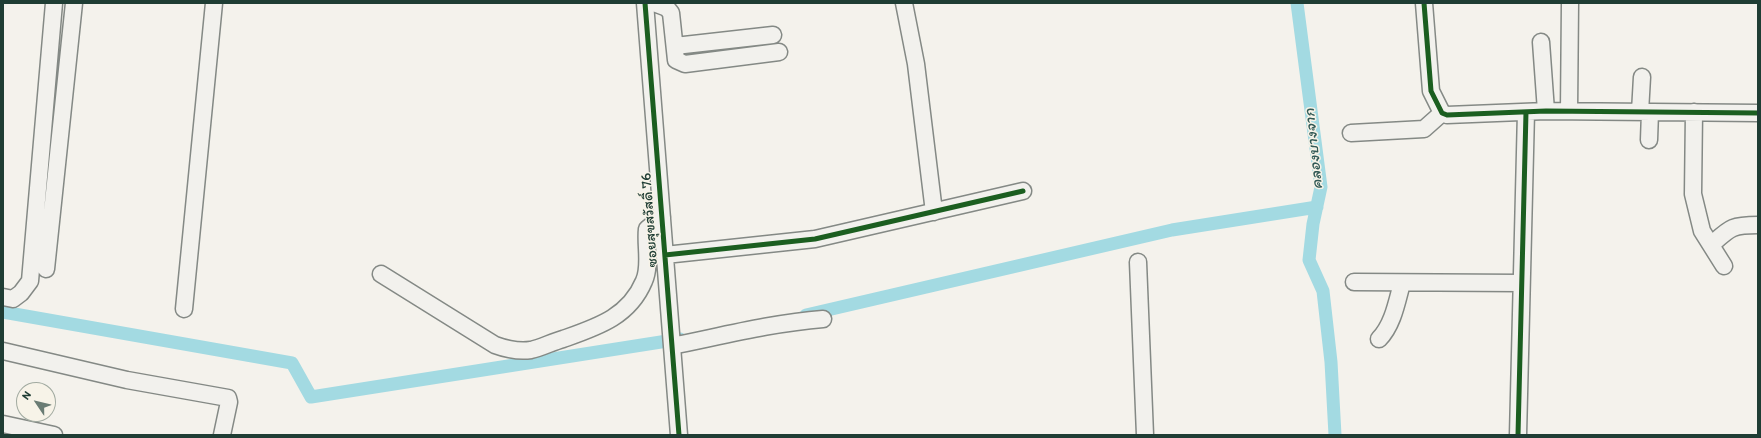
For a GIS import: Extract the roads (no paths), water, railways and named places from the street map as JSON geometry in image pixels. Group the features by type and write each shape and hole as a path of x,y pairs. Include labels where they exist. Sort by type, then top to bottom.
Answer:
{"street":[{"path":"3,297 13,299 21,294 30,281 54,3"},
{"path":"46,269 74,3"},
{"path":"184,309 214,3"},
{"name":"ซอยสุขสวัสดิ์ 76","path":"645,3 679,435"},
{"path":"654,3 667,8 671,13 676,60 685,64 779,52"},
{"path":"904,3 916,64 934,212"},
{"path":"1424,3 1431,91 1442,113 1447,115 1546,111 1758,113"},
{"path":"1569,111 1570,3"},
{"path":"675,46 773,35"},
{"path":"1541,42 1546,111"},
{"path":"1642,77 1649,140"},
{"path":"1518,435 1526,112"},
{"path":"1694,112 1693,194 1702,231 1724,266"},
{"path":"1351,133 1424,129 1442,113"},
{"path":"665,254 815,239 1023,191"},
{"path":"381,274 495,346 510,350 531,350 596,327 614,318 630,304 638,294 645,279 647,229 662,217"},
{"path":"1711,245 1728,230 1737,225 1758,225"},
{"path":"1138,262 1146,435"},
{"path":"1354,282 1521,283"},
{"path":"1379,339 1385,333 1389,324 1402,283"},
{"path":"672,344 764,328 782,323 823,319"},
{"path":"3,351 127,380 228,398 229,402 222,435"},
{"path":"3,424 54,435"}],"waterway":[{"name":"คลองบางจาก","path":"1297,3 1321,187 1313,224 1309,260 1323,291 1331,362 1335,435"},
{"path":"806,315 1172,230 1317,207"},
{"path":"3,312 292,363 311,397 680,339"}]}
